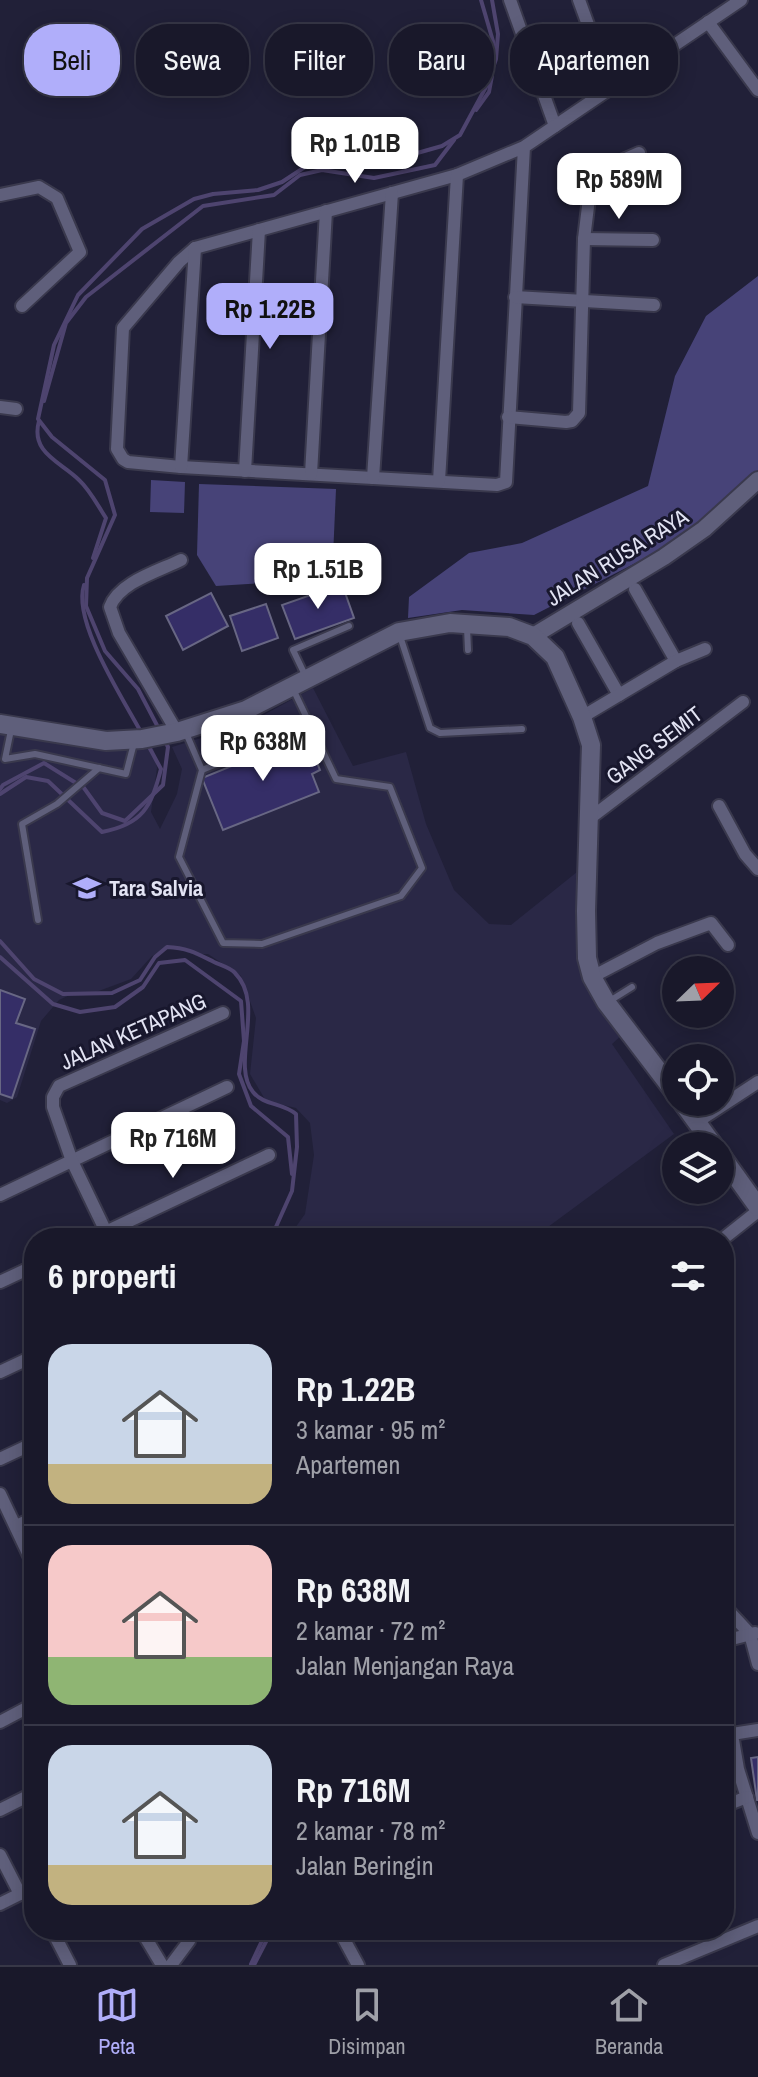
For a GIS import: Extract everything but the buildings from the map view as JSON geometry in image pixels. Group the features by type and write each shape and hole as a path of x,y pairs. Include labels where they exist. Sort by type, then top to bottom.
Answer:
{"main road":[{"path":"6,725 106,741 138,740 176,732 246,710 399,632 450,623 509,627 533,636 555,657 591,745 587,958 592,977 606,1002 662,1076"},
{"path":"692,1116 704,1132"},
{"path":"734,1174 758,1209"}],"street":[{"path":"510,0 555,126"},
{"path":"579,0 588,24"},
{"path":"678,42 741,0"},
{"path":"708,22 758,90"},
{"path":"524,147 506,482 497,485 181,467 128,462 120,455 117,449 121,337 127,322 195,248 457,175 524,147 599,96"},
{"path":"508,417 566,422 577,416 584,239 591,182 605,168 639,153"},
{"path":"439,481 457,175"},
{"path":"0,195 39,187 57,198 80,252 22,306"},
{"path":"373,478 392,193"},
{"path":"311,474 326,211"},
{"path":"245,471 259,230"},
{"path":"584,239 653,240"},
{"path":"181,467 195,248"},
{"path":"515,297 654,305"},
{"path":"0,407 16,409"},
{"name":"JALAN RUSA RAYA","path":"533,636 664,557 704,529 758,480"},
{"path":"176,732 119,633 110,607 115,596 128,587 181,560"},
{"path":"635,589 676,661"},
{"path":"578,623 619,695"},
{"path":"582,717 676,661 705,649"},
{"name":"GANG SEMIT","path":"589,819 743,702"},
{"path":"719,806 745,854 758,869"},
{"path":"592,977 657,943 711,923 728,945"},
{"name":"JALAN KETAPANG","path":"72,1161 53,1107 53,1097 59,1086 223,1013"},
{"path":"697,1122 758,1082"},
{"path":"0,1195 227,1087"},
{"path":"121,1228 269,1155"},
{"path":"72,1161 104,1228"},
{"path":"734,1229 758,1209"},
{"path":"0,1282 24,1271"},
{"path":"0,1372 24,1361"},
{"path":"0,1459 24,1448"},
{"path":"0,1494 24,1544"},
{"path":"16,1526 24,1522"},
{"path":"734,1615 754,1633 758,1664"},
{"path":"734,1638 754,1633"},
{"path":"0,1722 24,1710"},
{"path":"734,1734 758,1730"},
{"path":"734,1746 758,1833"},
{"path":"734,1770 738,1769"},
{"path":"734,1802 747,1797"},
{"path":"0,1810 24,1798"},
{"path":"0,1855 24,1885"},
{"path":"0,1904 24,1894"},
{"path":"734,1936 758,1926"},
{"path":"57,1940 70,1965"},
{"path":"147,1940 162,1965"},
{"path":"171,1965 188,1940"},
{"path":"344,1940 358,1965"},
{"path":"664,1965 724,1940"}],"lane":[{"path":"467,624 468,650"},
{"path":"176,732 202,770 179,857 223,943 262,944 401,896 422,868 390,787 336,779 311,726 299,684 293,650 349,626"},
{"path":"399,632 430,728 440,733 522,729"},
{"path":"6,725 2,758 35,754 126,774 138,740"},
{"path":"202,770 311,726"},
{"path":"35,754 39,731"},
{"path":"38,920 22,824 57,804 99,768"},
{"path":"606,1002 632,987"}],"shaded area":[{"path":"758,276 758,476 663,549 534,615 462,610 408,618 409,597 469,553 522,543 648,486 675,376 706,316"},
{"path":"151,480 185,482 184,513 150,512"},
{"path":"199,484 336,489 332,579 216,586 197,555"},
{"path":"313,688 353,766 406,752 426,824 454,890 489,924 511,925 577,872 578,960 624,1033 612,1044 673,1132 662,1132 662,1143 547,1228 295,1228 305,1214 314,1155 310,1123 296,1108 266,1101 250,1074 256,1018 241,976 208,954 192,954 170,947 152,956 131,979 96,992 74,993 59,1000 41,1021 17,1097 7,1103 0,1100 0,732 116,750 153,748 157,768 151,812 160,829 177,794 182,769 172,747 247,724"}],"waterway":[{"path":"481,0 495,48"},
{"path":"160,731 138,689 105,651 86,606 87,578 115,515 105,480 52,437 38,419 54,345 78,295 142,229 194,199 258,190 282,182 311,163 325,159 389,161 442,146 460,135 487,85 496,59 498,34 492,0"},
{"path":"476,110 486,96"},
{"path":"44,401 66,323 86,297 203,206 274,195 300,175 322,170 374,178 435,165 454,140"},
{"path":"39,421 37,432 43,449 83,484 106,518 93,558"},
{"path":"84,585 82,601 92,639 142,734"},
{"path":"0,789 44,763 84,788 102,813 125,821 163,785 168,747 164,739"},
{"path":"0,794 26,777 48,781 102,832 116,829 136,819 153,794 161,769 148,745"},
{"path":"0,941 34,979 63,994 112,993 140,980 155,957 167,947 192,952 235,973 244,986 248,1001 247,1080 257,1096 296,1114 297,1147 292,1191 275,1228"},
{"path":"0,957 53,1004 80,1012 115,1007 143,987 159,963 185,960 241,1001 244,1041 239,1074 251,1106 288,1137 292,1174"},
{"path":"251,1964 262,1940"},
{"path":"254,1965 267,1940"}],"place":[{"name":"Tara Salvia","path":"87,888"}]}
